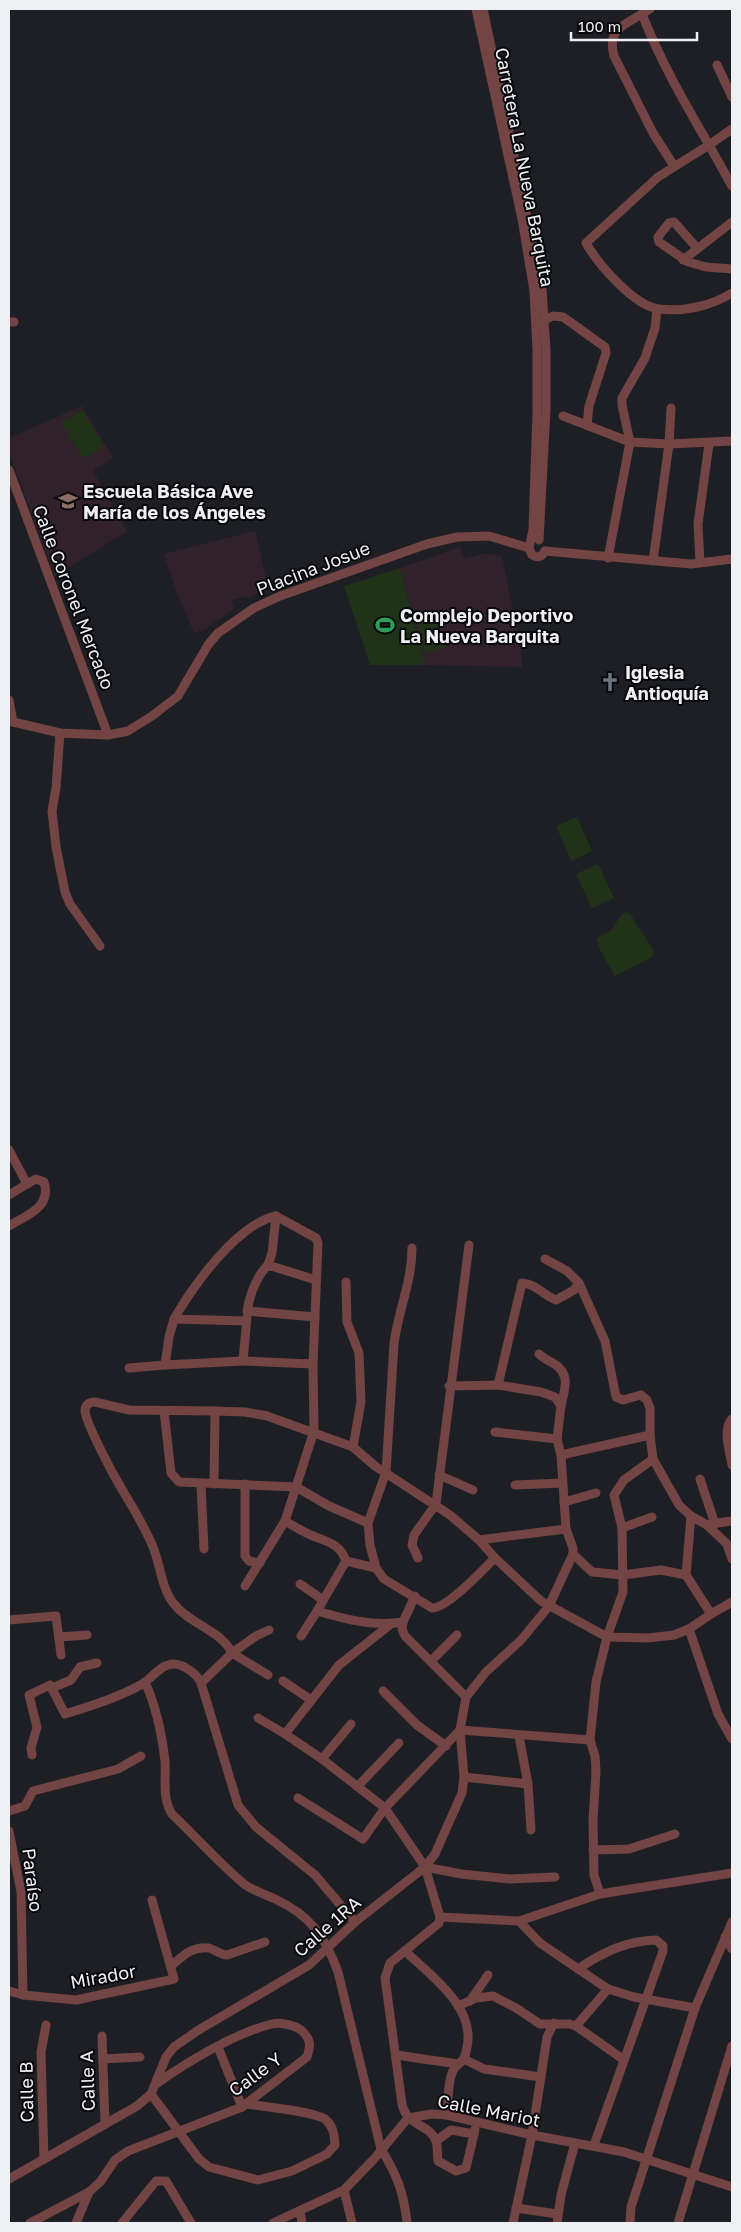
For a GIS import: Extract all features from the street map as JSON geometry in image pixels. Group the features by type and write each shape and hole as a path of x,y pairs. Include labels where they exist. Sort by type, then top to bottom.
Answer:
{"street":[{"name":"Carretera La Nueva Barquita","path":"476,9 525,219"},
{"name":"Carretera La Nueva Barquita","path":"483,9 544,320 546,410 533,544"},
{"path":"674,166 653,133 614,56 611,44 616,32 646,11 677,90 732,186"},
{"path":"717,65 732,97"},
{"path":"732,129 658,177 613,220 586,242 618,284 634,297 657,309 702,307 732,293"},
{"path":"697,248 674,222 669,223 658,237 659,242 684,260 706,267 732,269"},
{"path":"684,260 732,222"},
{"name":"Carretera La Nueva Barquita","path":"533,544 538,290"},
{"path":"608,558 630,442 622,398 645,358 654,328 657,309"},
{"path":"544,320 553,316 563,317 605,348 606,353 589,406 586,425"},
{"path":"653,562 669,444 671,408"},
{"path":"563,416 630,442 709,444 732,441"},
{"path":"700,563 698,524 709,444"},
{"name":"Calle Coronel Mercado","path":"9,470 108,735"},
{"name":"Placina Josue","path":"11,722 60,734 108,735 128,731 178,696 208,645 218,633 254,608 280,596 427,544 457,537 489,536 533,544 532,554 536,557 541,556 545,551"},
{"path":"533,544 545,546 545,551 653,562 700,563 732,559"},
{"path":"9,700 11,722"},
{"path":"60,734 56,788 52,811 56,847 65,892 70,904 100,946"},
{"path":"9,1150 27,1184"},
{"path":"9,1195 36,1179 44,1182 46,1190 44,1202 40,1207 9,1226"},
{"path":"242,1361 250,1295 257,1278 268,1265 272,1253 276,1216"},
{"path":"245,1586 285,1521 314,1431 313,1364 318,1243 316,1238 276,1216"},
{"path":"165,1365 174,1319 190,1292 223,1253 253,1225 276,1216"},
{"path":"418,1558 412,1545 414,1535 436,1504 449,1386 469,1244"},
{"path":"412,1248 410,1279 396,1326 386,1472 368,1523 372,1554 376,1568 384,1579 432,1608 436,1608 463,1588 495,1558"},
{"path":"545,1259 567,1271 579,1283 605,1341 616,1397 623,1400 641,1395 647,1400 650,1408 650,1435 653,1458 679,1505 691,1516 711,1524 732,1521"},
{"path":"268,1265 316,1280"},
{"path":"346,1282 347,1322 360,1353 361,1402 353,1447"},
{"path":"498,1385 522,1283 530,1283 556,1300 565,1296 579,1283"},
{"path":"247,1311 315,1317"},
{"path":"174,1319 246,1321"},
{"path":"539,1354 564,1374 566,1384 557,1439 561,1455 566,1530 573,1548 573,1554 591,1572 623,1575 661,1570 686,1575"},
{"path":"129,1368 242,1361 313,1364"},
{"path":"449,1386 498,1385 541,1392 555,1397 561,1406"},
{"path":"268,1675 232,1652 229,1646 219,1637 185,1616 174,1604 165,1588 151,1543 104,1458 85,1412 87,1405 95,1402 129,1410 245,1412 267,1416 314,1431 353,1447 376,1466 436,1504 479,1540 522,1584 550,1606 608,1637 648,1638 674,1636 689,1629 732,1602"},
{"path":"164,1411 171,1473 179,1482 296,1487 329,1506 368,1523"},
{"path":"214,1411 214,1484"},
{"path":"732,1418 729,1422 727,1433 732,1465"},
{"path":"495,1432 557,1439"},
{"path":"561,1455 650,1435"},
{"path":"600,1894 594,1875 596,1771 595,1756 590,1740 596,1682 608,1637 622,1596 622,1528 615,1500 616,1491 624,1480 653,1458"},
{"path":"439,1475 473,1490"},
{"path":"700,1479 711,1524 727,1544 732,1559"},
{"path":"514,1485 562,1483"},
{"path":"200,1484 204,1549"},
{"path":"245,1484 245,1556 249,1561 260,1563"},
{"path":"564,1502 596,1493"},
{"path":"691,1516 686,1575 711,1614"},
{"path":"622,1528 652,1517"},
{"path":"285,1521 315,1537 335,1544 346,1561"},
{"path":"479,1540 566,1530"},
{"name":"Calle 1RA","path":"9,2179 137,2106 151,2094 166,2057 174,2047 197,2031 309,1965 355,1922 425,1867 435,1854 447,1830 462,1793 464,1777 460,1730 466,1697 486,1672 521,1640 550,1606 573,1554"},
{"path":"346,1561 376,1568"},
{"path":"301,1636 346,1561"},
{"path":"300,1584 323,1600"},
{"path":"414,1596 403,1622 404,1636 466,1697"},
{"path":"317,1611 349,1620 391,1624 403,1622"},
{"path":"9,1620 56,1616 61,1655"},
{"path":"286,1734 339,1665 391,1624"},
{"path":"689,1629 718,1714 730,1730 732,1739"},
{"path":"201,1683 232,1652 269,1630"},
{"path":"59,1637 87,1635"},
{"path":"431,1661 457,1636"},
{"path":"52,1688 71,1680 80,1667 97,1663"},
{"path":"32,1755 31,1748 37,1727 29,1696 49,1684 65,1714 99,1703 145,1682 160,1669 174,1664 198,1676 238,1805 256,1827 315,1875 355,1922"},
{"path":"283,1681 311,1700"},
{"path":"145,1682 162,1739 167,1803 172,1814 245,1884 292,1907 319,1932 329,1948 338,1972 381,2149 395,2171 404,2198 407,2223"},
{"path":"383,1691 417,1725 446,1746"},
{"path":"258,1718 286,1734 322,1759 385,1808 425,1867 440,1918 436,1927 388,1965 385,1978 402,2104 408,2118 426,2129 436,2141 438,2161 456,2171 466,2168 475,2122"},
{"path":"322,1759 351,1724"},
{"path":"298,1798 363,1839 385,1808 460,1730 590,1740"},
{"path":"519,1736 528,1784 531,1830"},
{"path":"358,1786 399,1743"},
{"path":"9,1811 25,1806 32,1792 118,1769 141,1756"},
{"path":"464,1777 528,1784"},
{"name":"Paraíso","path":"9,1830 21,1892 23,1995"},
{"path":"594,1850 629,1849 675,1834"},
{"path":"425,1867 461,1874 510,1879 556,1877"},
{"path":"440,1918 519,1921 600,1894 732,1873"},
{"path":"152,1900 171,1966 187,1951 210,1948 221,1955 227,1955 265,1942"},
{"path":"519,1921 540,1943 608,1988 646,2000 695,2008"},
{"path":"630,2223 631,2207 695,2008 732,1922"},
{"path":"725,1937 732,1949"},
{"path":"578,1969 600,1954 616,1947 656,1940 663,1946 663,1951 594,2145"},
{"path":"405,1950 458,2006 468,2029 469,2037 461,2061 451,2075 447,2115"},
{"name":"Mirador","path":"9,1991 23,1995 79,2000 174,1979 171,1966"},
{"path":"470,2001 488,1975"},
{"path":"576,2026 608,1988"},
{"path":"458,2006 488,1996 498,1997 538,2023 576,2026 624,2060"},
{"name":"Calle Y","path":"30,2223 89,2192 101,2181 115,2160 128,2151 180,2132 244,2105 307,2056 310,2046 308,2036 295,2026 273,2023 218,2047 178,2068 156,2085"},
{"path":"513,2223 532,2134 547,2037 554,2023"},
{"name":"Calle B","path":"44,2159 41,2052 46,2026"},
{"name":"Calle A","path":"102,2036 105,2124"},
{"path":"678,2223 732,2046"},
{"path":"151,2094 199,2159 209,2168 258,2180 292,2172 327,2154 335,2145 333,2129 325,2118 293,2110 244,2105 218,2047"},
{"path":"396,2055 461,2061 484,2069 541,2077"},
{"path":"103,2058 140,2057"},
{"name":"Calle Mariot","path":"408,2118 432,2114 447,2115 532,2134 594,2145 648,2158 732,2187"},
{"path":"273,2223 344,2190 408,2118"},
{"path":"436,2141 451,2130 458,2129 474,2134"},
{"path":"516,2208 557,2219 575,2142"},
{"path":"122,2223 156,2182 162,2180 166,2180 192,2223"},
{"path":"344,2190 352,2223"},
{"path":"76,2223 89,2192"},
{"path":"300,2212 302,2223"}],"shaded area":[{"name":"Escuela Básica Ave María de los Ángeles","path":"82,406 113,458 93,471 127,531 55,576 9,453 9,438"},
{"path":"255,531 268,586 248,599 247,596 232,600 234,609 204,630 194,633 176,591 164,554"},
{"path":"460,547 464,559 485,553 502,557 521,649 522,667 425,665 400,568"}],"green space":[{"path":"82,410 104,446 84,459 61,423"},
{"name":"Complejo Deportivo La Nueva Barquita","path":"400,568 425,665 370,665 344,586"},
{"path":"436,612 445,648 425,653 415,617"},
{"path":"577,817 592,851 571,861 556,826"},
{"path":"598,864 614,898 592,908 576,874"},
{"path":"627,912 654,951 652,957 615,976 600,950 597,938 610,931 623,913"}],"place":[{"name":"Escuela Básica Ave María de los Ángeles","path":"68,501"},
{"name":"Complejo Deportivo La Nueva Barquita","path":"385,625"},
{"name":"Iglesia Antioquía","path":"610,682"}]}
